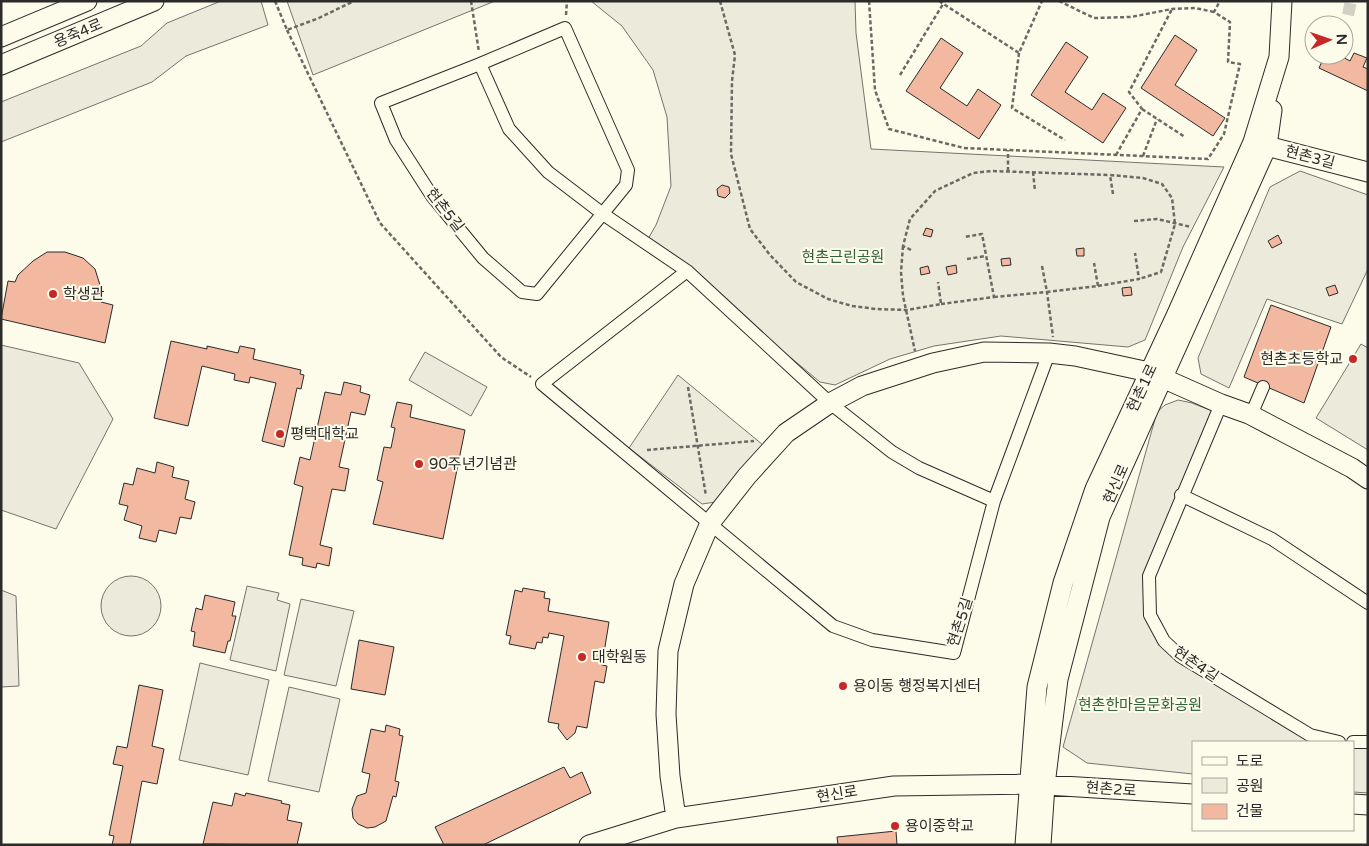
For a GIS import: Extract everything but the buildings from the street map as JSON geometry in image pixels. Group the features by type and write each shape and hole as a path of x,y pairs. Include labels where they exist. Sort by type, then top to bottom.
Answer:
{"street":[{"name":"용죽4로","path":"1,37 87,1"},
{"name":"용죽4로","path":"1,65 154,1"},
{"path":"1156,376 1260,144 1279,57 1282,1"},
{"name":"현촌5길","path":"566,28 628,170 626,185 537,294 522,292 483,258 432,196 396,140 381,103 480,64 566,28"},
{"path":"480,64 509,128 548,172 603,214 687,271 830,403 892,452 919,468 994,500"},
{"name":"현촌3길","path":"1260,144 1368,172"},
{"path":"542,384 687,271"},
{"name":"현촌5길","path":"542,384 833,626 872,640 954,653 994,500 1051,345"},
{"path":"676,818 670,776 666,714 668,651 684,584 710,523 747,476 786,433 830,403 862,386 933,363 984,352 1051,345 1075,356 1156,376 1251,415 1352,468 1368,479"},
{"name":"현촌1로","path":"1038,784 1037,687 1063,583 1095,489 1156,376"},
{"path":"1251,415 1262,387"},
{"name":"현촌4길","path":"1221,404 1181,495 1149,576 1150,615 1164,641 1180,656 1310,735 1334,741"},
{"path":"1181,495 1272,539 1368,603"},
{"path":"1354,742 1368,742"},
{"path":"1025,845 1038,784"},
{"path":"1038,784 1041,845"},
{"name":"현촌2로","path":"1038,784 1192,794"},
{"name":"현신로","path":"589,845 676,818 894,786 1038,784"},
{"path":"1354,804 1368,805"}],"path":[{"path":"275,1 287,30 380,223 501,357 542,384"},
{"path":"287,30 319,18 354,1"},
{"path":"471,1 480,64"},
{"path":"720,1 735,55 732,82 731,154 750,229 770,255 796,282 828,299 852,306 907,310 994,296 1047,292 1139,279 1161,272 1175,224 1172,198 1162,184 1143,178 1008,171 973,173 936,191 910,219 904,246 903,296 907,310 915,351"},
{"path":"869,1 875,90 889,129 964,148 1208,159 1224,134 1240,64 1228,62 1230,22 1214,12 1195,8 1172,9 1131,17 1094,18 1059,1"},
{"path":"939,1 1019,53"},
{"path":"1042,1 1019,53 1012,108 1065,140"},
{"path":"1214,12 1220,1"},
{"path":"900,75 943,4"},
{"path":"1172,9 1129,92 1142,109 1185,137"},
{"path":"1116,155 1142,109"},
{"path":"1142,156 1158,120"},
{"path":"1008,150 1008,171"},
{"path":"1033,172 1035,191"},
{"path":"1110,175 1113,194"},
{"path":"1134,221 1157,219 1191,227"},
{"path":"964,237 982,234 994,296"},
{"path":"904,246 911,250"},
{"path":"1135,253 1139,279"},
{"path":"967,259 986,256"},
{"path":"1094,262 1098,286"},
{"path":"1042,266 1047,292 1051,345"},
{"path":"938,282 941,304"},
{"path":"688,388 706,496"},
{"path":"647,450 754,441"}],"green space":[{"path":"221,1 261,1 268,25 186,56 152,82 1,142 1,102 141,46 167,23"},
{"path":"287,1 495,1 313,75"},
{"name":"현촌근린공원","path":"591,1 855,1 856,33 871,149 1224,167 1183,247 1145,340 1128,347 1001,336 934,346 890,359 835,385 820,382 648,239 656,225 671,186 667,117 653,70 622,26"},
{"path":"1300,171 1368,195 1368,269 1342,324 1267,299 1229,388 1201,374 1198,358 1270,187"},
{"name":"현촌초등학교","path":"1361,344 1368,348 1368,450 1316,418"},
{"path":"1,345 79,363 113,419 56,529 1,510"},
{"path":"425,352 487,387 471,416 409,380"},
{"path":"678,375 763,445 716,502 702,504 629,448"},
{"name":"현촌한마음문화공원","path":"1178,400 1192,403 1217,413 1149,576 1150,615 1163,639 1310,735 1335,741 1192,741 1192,774 1087,763 1063,747 1157,412 1165,405"},
{"path":"125,576 137,576 148,581 156,589 161,600 159,618 148,631 137,636 125,636 114,631 106,623 101,612 101,600 106,589 114,581"},
{"path":"247,586 279,593 277,600 290,604 276,671 230,660"},
{"path":"1,590 16,596 19,686 1,687"},
{"path":"301,599 354,611 336,686 284,675"},
{"path":"200,663 269,680 248,775 179,760"},
{"path":"289,687 340,699 319,792 268,781"},
{"path":"1354,742 1368,742 1368,793 1354,792"}],"tunnel":[{"path":"1348,15 1351,1"}],"place":[{"name":"학생관","path":"53,294"},
{"name":"현촌초등학교","path":"1353,359"},
{"name":"평택대학교","path":"280,434"},
{"name":"90주년기념관","path":"419,464"},
{"name":"대학원동","path":"582,657"},
{"name":"용이동 행정복지센터","path":"843,686"},
{"name":"용이중학교","path":"895,826"}]}
